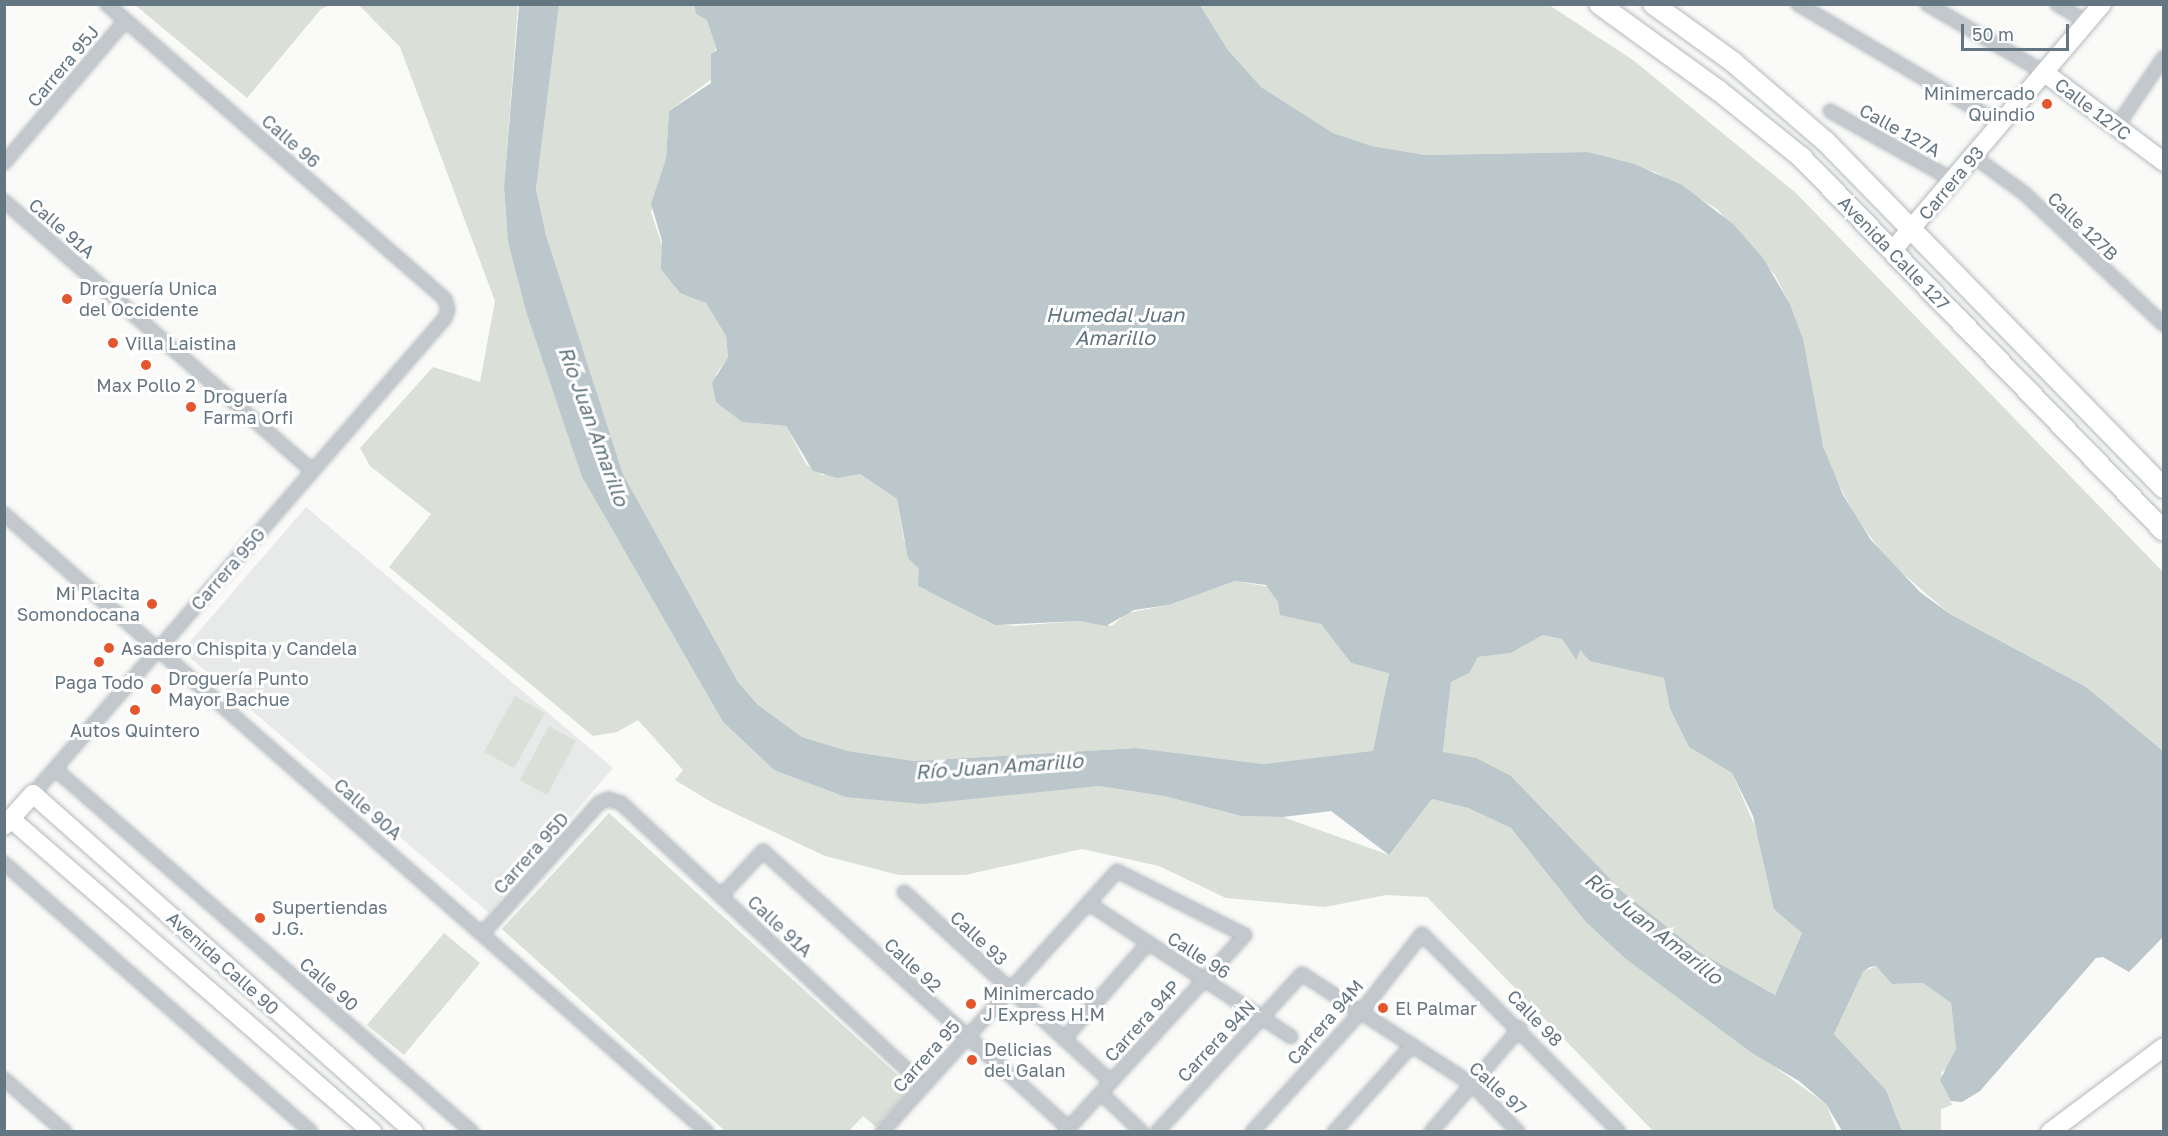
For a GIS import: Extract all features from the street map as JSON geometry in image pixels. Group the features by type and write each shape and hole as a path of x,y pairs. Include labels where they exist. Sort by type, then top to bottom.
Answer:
{"main road":[{"name":"Avenida Calle 127","path":"1599,4 1718,90 1801,157 2163,531"},
{"name":"Avenida Calle 127","path":"1653,4 1733,62 1818,135 1912,227 2163,488"},
{"name":"Carrera 93","path":"1892,251 2102,4"},
{"name":"Calle 127C","path":"2045,73 2163,162"},
{"name":"Carrera 95G","path":"8,823 33,794"},
{"name":"Avenida Calle 90","path":"33,794 414,1131"},
{"name":"Avenida Calle 90","path":"8,823 372,1131"},
{"path":"2050,1131 2163,1047"}],"street":[{"name":"Calle 96","path":"107,4 445,299 448,309"},
{"path":"1798,4 2001,124"},
{"name":"Calle 127C","path":"1927,4 2045,73"},
{"path":"2057,4 2087,22"},
{"name":"Carrera 95J","path":"4,163 125,21"},
{"path":"2117,126 2163,57"},
{"name":"Calle 127A","path":"1830,111 1953,180"},
{"name":"Calle 127B","path":"1973,156 2024,193 2161,319"},
{"name":"Calle 91A","path":"4,201 312,471"},
{"name":"Carrera 95G","path":"33,794 445,318 448,309"},
{"name":"Calle 90A","path":"4,513 707,1131"},
{"name":"Calle 90","path":"55,768 472,1131"},
{"name":"Calle 91A","path":"608,799 621,803 923,1085"},
{"name":"Carrera 95D","path":"482,934 608,799"},
{"name":"Calle 92","path":"721,897 763,851 1066,1130"},
{"path":"4,863 310,1131"},
{"name":"Carrera 95","path":"882,1131 1117,871 1245,935"},
{"name":"Calle 93","path":"904,892 1111,1082"},
{"name":"Calle 96","path":"1088,903 1291,1037"},
{"name":"Carrera 94M","path":"1252,1131 1361,1012 1422,934"},
{"name":"Calle 98","path":"1422,934 1520,1028 1619,1131"},
{"name":"Carrera 94P","path":"1066,1130 1245,935"},
{"path":"1064,1039 1148,943"},
{"name":"Calle 97","path":"1302,974 1473,1085 1518,1131"},
{"name":"Carrera 94N","path":"1157,1131 1302,974"},
{"path":"1431,1131 1520,1028"},
{"path":"1334,1131 1412,1045"},
{"path":"4,1079 64,1131"},
{"path":"1101,1093 1142,1131"}],"shaded area":[{"path":"135,5 330,5 321,9 247,98"},
{"path":"359,5 518,5 504,187 508,242 582,477 723,722 774,770 1025,791 1098,786 1164,796 1241,816 1283,817 1389,855 1432,799 1468,808 1511,828 1626,959 1826,1104 1837,1131 1653,1131 1427,897 1386,895 1325,907 1226,898 1159,866 1082,849 965,875 899,875 825,856 713,803 675,780 683,770 638,720 617,732 593,736 389,567 431,514 370,466 360,448 433,367 480,382 495,301 400,47"},
{"path":"559,5 694,5 696,14 708,20 717,48 711,55 713,78 669,111 666,159 651,212 677,290 706,303 726,336 728,357 716,374 723,407 742,422 786,426 806,464 822,475 860,474 897,499 904,540 919,569 921,588 962,605 988,622 1014,626 1080,621 1112,626 1127,613 1169,605 1235,581 1269,587 1278,602 1299,618 1321,624 1351,663 1389,672 1373,752 1263,764 1137,748 914,761 848,751 802,737 757,704 738,682 623,474 546,235 536,189"},
{"path":"1200,5 1549,5 1633,60 1796,193 2163,572 2163,751 2086,687 1950,614 1888,561 1856,517 1830,468 1817,425 1803,340 1790,304 1775,275 1717,209 1655,172 1588,152 1425,155 1372,146 1333,133 1261,87 1228,50"},
{"path":"306,507 613,768 489,913 182,651"},
{"path":"1543,635 1562,639 1575,659 1579,650 1606,663 1664,678 1670,709 1689,747 1732,773 1760,838 1775,909 1802,933 1775,995 1699,952 1623,892 1511,776 1443,753 1451,682 1469,672 1478,657 1511,653"},
{"path":"515,696 545,713 514,768 484,752"},
{"path":"549,726 576,741 547,795 520,780"},
{"path":"609,813 912,1088 876,1127 863,1116 849,1131 725,1131 502,929"},
{"path":"444,933 480,963 404,1055 367,1025"},
{"path":"1876,966 1892,984 1923,983 1951,1003 1956,1049 1950,1066 1941,1073 1952,1105 1941,1109 1941,1131 1902,1131 1886,1090 1834,1034 1863,972"}],"water":[{"name":"Humedal Juan Amarillo","path":"519,5 559,5 536,189 546,235 623,474 738,682 757,704 802,737 848,751 914,761 1137,748 1263,764 1373,751 1389,673 1351,663 1321,624 1280,615 1278,602 1266,585 1235,581 1169,605 1134,610 1106,626 1080,621 995,625 918,586 919,569 908,558 897,499 860,474 837,478 813,471 786,426 742,422 716,402 712,383 728,357 726,336 706,303 680,293 661,269 662,241 651,204 666,159 669,111 711,83 711,54 717,50 707,20 696,14 694,5 1200,5 1228,50 1261,87 1333,133 1372,146 1425,155 1588,152 1634,164 1682,185 1733,224 1763,258 1790,304 1803,339 1823,446 1843,495 1871,540 1920,592 1950,614 2086,687 2163,751 2163,937 2129,972 2103,957 2096,958 1980,1091 1962,1102 1951,1101 1940,1080 1956,1049 1951,1003 1923,983 1892,984 1876,966 1870,967 1863,972 1834,1034 1886,1090 1902,1131 1842,1131 1826,1104 1799,1081 1752,1053 1626,959 1586,922 1511,828 1468,808 1432,799 1389,855 1331,811 1283,817 1241,816 1164,796 1098,786 922,804 846,797 774,770 723,722 582,477 527,314 508,242 504,187","holes":["1543,635 1562,639 1576,660 1580,650 1590,661 1664,678 1670,709 1689,747 1732,773 1753,816 1774,909 1802,933 1775,995 1699,952 1623,892 1511,776 1476,758 1443,752 1451,682 1469,673 1478,657 1511,653"]}],"place":[{"name":"Minimercado Quindio","path":"2047,104"},
{"name":"Droguería Unica del Occidente","path":"67,299"},
{"name":"Villa Laistina","path":"113,343"},
{"name":"Max Pollo 2","path":"146,365"},
{"name":"Droguería Farma Orfi","path":"191,407"},
{"name":"Mi Placita Somondocana","path":"152,604"},
{"name":"Asadero Chispita y Candela","path":"109,648"},
{"name":"Paga Todo","path":"99,662"},
{"name":"Droguería Punto Mayor Bachue","path":"156,689"},
{"name":"Autos Quintero","path":"135,710"},
{"name":"Supertiendas J.G.","path":"260,918"},
{"name":"Minimercado J Express H.M","path":"971,1004"},
{"name":"El Palmar","path":"1383,1008"},
{"name":"Delicias del Galan","path":"972,1060"}],"water label":[{"name":"Río Juan Amarillo","path":"594,426"},
{"name":"Río Juan Amarillo","path":"999,766"},
{"name":"Río Juan Amarillo","path":"1654,928"}]}
